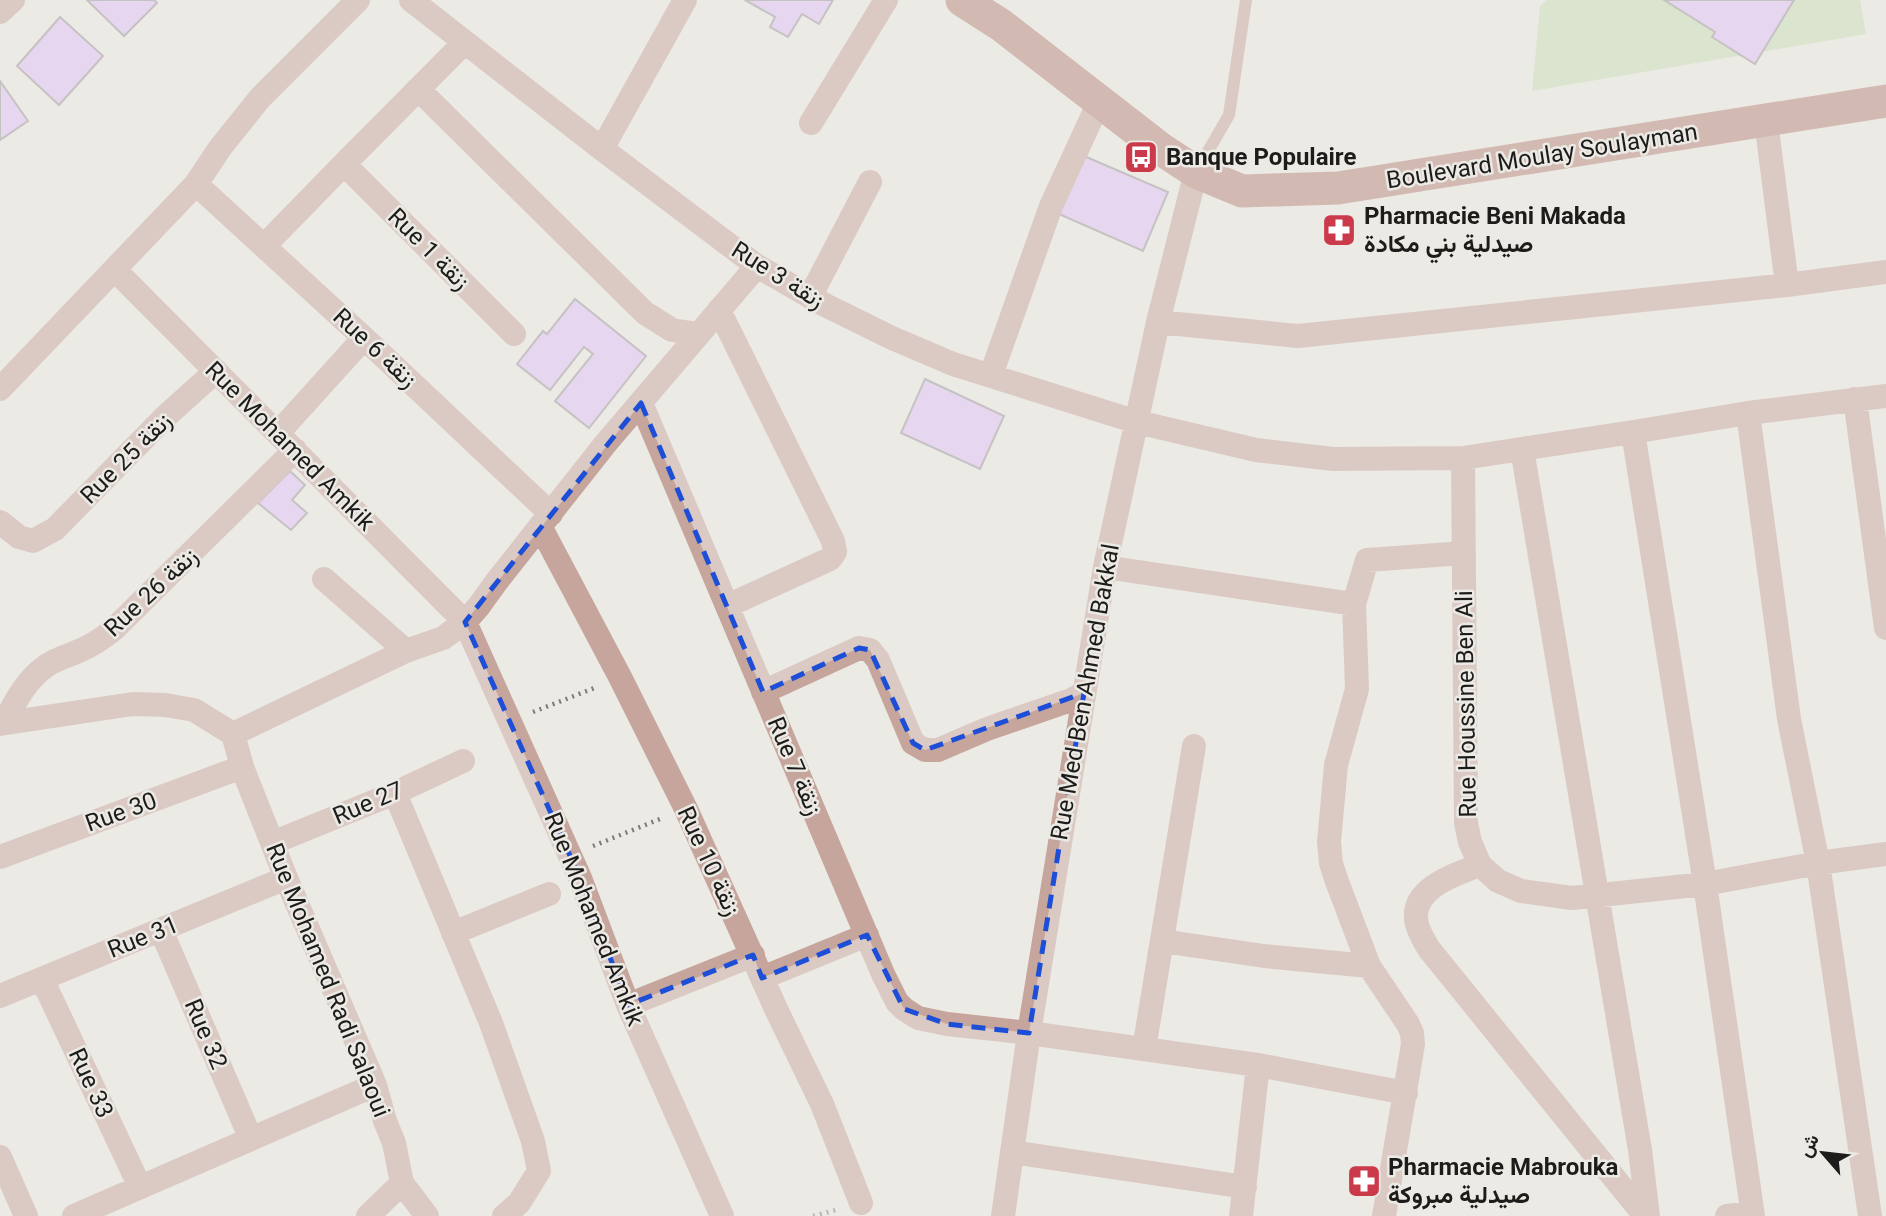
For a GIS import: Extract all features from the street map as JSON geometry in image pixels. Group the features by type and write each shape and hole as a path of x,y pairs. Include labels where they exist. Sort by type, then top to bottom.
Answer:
{"main road":[{"name":"Boulevard Moulay Soulayman","path":"962,0 1001,26 1161,149 1196,172 1242,191 1338,188 1886,101"}],"street":[{"path":"0,12 13,0"},
{"path":"0,389 196,184 220,148 260,98 358,0"},
{"name":"Rue 3 زنقة","path":"411,0 757,266 810,297 892,338 953,364 1137,422 1256,450 1332,459 1463,458 1748,412 1886,396"},
{"path":"602,149 685,0"},
{"path":"811,122 886,0"},
{"path":"264,246 465,42"},
{"path":"418,89 645,313 672,330 698,334"},
{"path":"990,375 1051,206 1099,102"},
{"path":"1766,121 1787,285"},
{"name":"Rue 1 زنقة","path":"344,164 514,334"},
{"name":"Rue Med Ben Ahmed Bakkal","path":"1003,1216 1029,1033 1105,567 1158,322 1196,172"},
{"path":"810,297 870,182"},
{"name":"Rue 6 زنقة","path":"196,184 364,338 546,520"},
{"path":"2,723 133,704 165,705 194,710 233,734 406,651 443,638 465,622 479,606 606,443 757,266"},
{"name":"Rue Mohamed Amkik","path":"116,270 465,622 580,878 628,1006 722,1216"},
{"path":"1158,322 1298,336 1787,285 1886,272"},
{"path":"719,310 833,541 835,552 830,559 727,606"},
{"name":"Rue 26 زنقة","path":"2,723 31,678 45,666 95,643 113,630 286,442 364,338"},
{"name":"Rue 25 زنقة","path":"0,522 19,537 33,541 55,529 165,417 216,371"},
{"path":"1855,399 1886,628"},
{"name":"Rue 7 زنقة","path":"640,403 897,1002 918,1018 947,1024 1258,1065 1406,1093"},
{"path":"1748,412 1789,719 1818,863 1870,1216"},
{"path":"1633,432 1705,884 1753,1214 1727,1216"},
{"path":"1522,449 1640,1150 1647,1216"},
{"name":"Rue Houssine Ben Ali","path":"1463,458 1466,823 1470,842 1480,865"},
{"name":"Rue 10 زنقة","path":"546,520 686,809 822,1104 861,1203"},
{"path":"1384,1216 1413,1044 1408,1024 1369,966 1331,863 1329,842 1336,765 1357,689 1354,604 1367,560 1464,553"},
{"path":"1105,567 1354,604"},
{"path":"324,579 406,651"},
{"path":"764,692 859,648 870,650 878,660 913,743 925,750 938,750 1084,693"},
{"name":"Rue Mohamed Radi Salaoui","path":"233,734 242,767 286,878 374,1085 394,1143 402,1183"},
{"path":"1144,1049 1194,746"},
{"name":"Rue 27","path":"272,843 395,793 463,761"},
{"name":"Rue 30","path":"0,857 242,767"},
{"path":"395,793 491,1023 533,1141 539,1171 519,1203 504,1216"},
{"path":"1647,1216 1429,949 1421,935 1416,917 1426,892 1444,880 1480,865 1498,881 1521,891 1572,898 1705,884 1818,863 1886,854"},
{"name":"Rue 31","path":"0,996 286,878"},
{"path":"453,933 549,894"},
{"name":"Rue 32","path":"161,930 251,1139"},
{"path":"762,978 867,935"},
{"path":"1162,941 1264,956 1369,966"},
{"path":"628,1006 752,955"},
{"name":"Rue 33","path":"42,979 140,1187"},
{"path":"1241,1216 1258,1065"},
{"path":"74,1216 374,1085"},
{"path":"1012,1153 1245,1187"},
{"path":"0,1157 26,1216"},
{"path":"368,1216 402,1183 427,1216"}],"lane":[{"path":"1196,172 1228,115 1246,0"}],"path":[{"path":"510,722 620,677"},
{"path":"570,855 686,809"}],"highlighted area":[{"path":"641,403 763,692 859,648 870,650 913,743 925,750 1084,693 1029,1033 947,1024 904,1009 867,935 762,978 753,955 628,1005 580,878 465,622"}],"green space":[{"path":"1547,0 1860,0 1866,34 1532,91 1540,6"}],"building":[{"path":"87,0 154,0 157,3 124,36"},
{"path":"745,0 833,0 819,24 802,14 788,37 770,27 775,17"},
{"path":"1664,0 1794,0 1755,64 1712,37 1715,32"},
{"path":"60,17 103,56 59,105 17,66"},
{"path":"0,81 28,121 0,140"},
{"path":"1077,153 1168,192 1143,251 1052,211"},
{"path":"575,299 646,356 589,428 555,401 593,354 584,347 550,390 517,364 543,331 547,334"},
{"path":"925,379 1004,416 980,469 901,433"},
{"path":"290,471 305,485 292,500 307,513 291,530 258,503"}],"place":[{"name":"Banque Populaire","path":"1141,157"},
{"name":"Pharmacie Beni Makada صيدلية بني مكادة","path":"1339,230"},
{"name":"Pharmacie Mabrouka صيدلية مبروكة","path":"1364,1181"}]}
